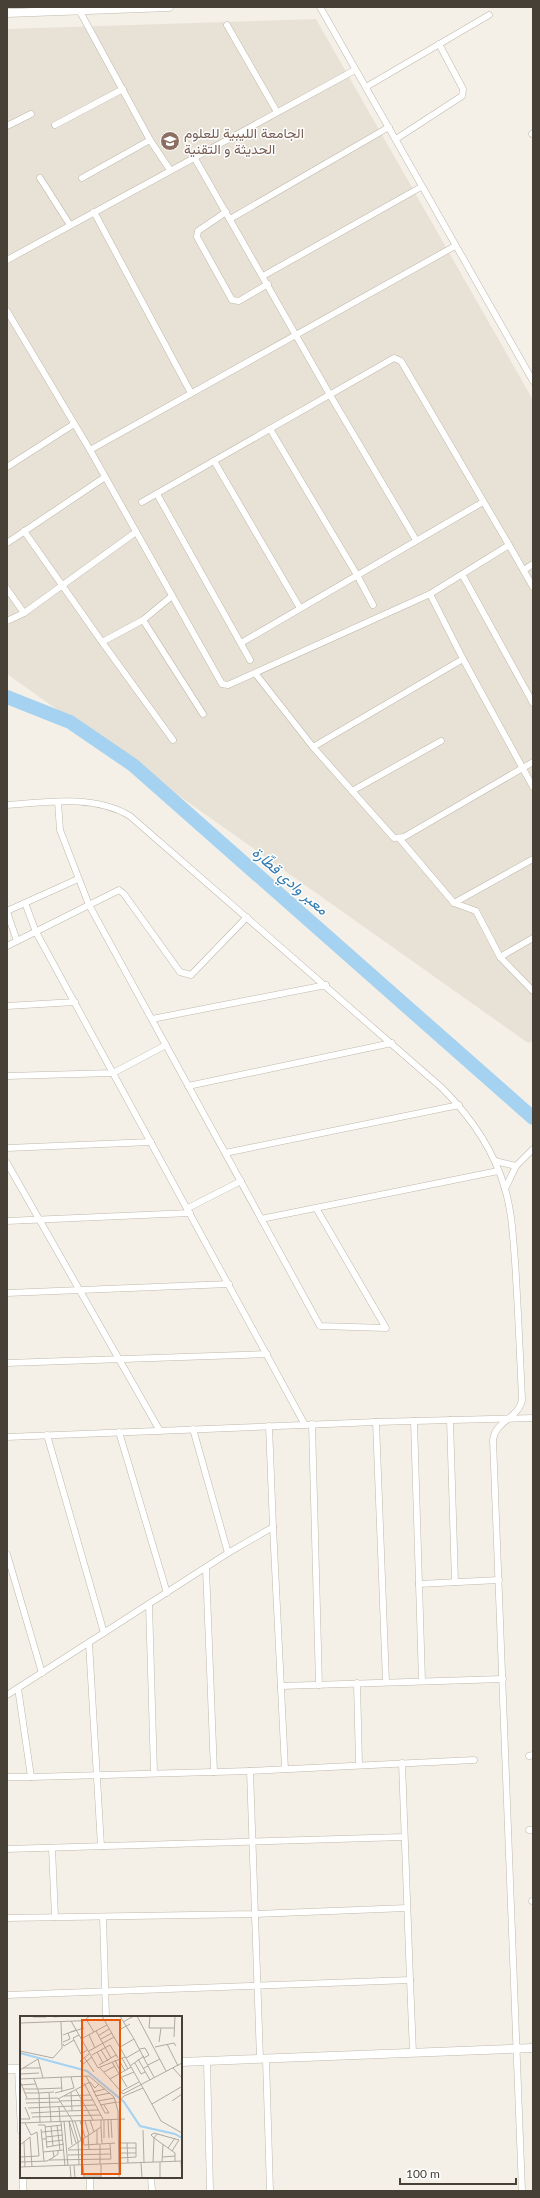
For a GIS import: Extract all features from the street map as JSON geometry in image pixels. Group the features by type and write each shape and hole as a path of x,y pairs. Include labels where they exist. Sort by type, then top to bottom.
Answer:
{"street":[{"path":"7,13 78,9 169,7"},
{"path":"320,7 396,139 421,187 533,381"},
{"path":"78,9 150,140 170,170"},
{"path":"366,88 489,15"},
{"path":"228,25 277,112"},
{"path":"396,139 462,96 463,89 439,44"},
{"path":"7,260 355,70"},
{"path":"56,125 123,89"},
{"path":"7,126 31,114"},
{"path":"230,219 389,127"},
{"path":"82,178 150,140"},
{"path":"194,157 297,334 330,395 416,540"},
{"path":"40,178 70,225"},
{"path":"263,276 421,187"},
{"path":"94,212 191,393"},
{"path":"226,212 198,231 197,237 232,300 239,301 268,284"},
{"path":"90,450 455,246"},
{"path":"7,311 9,320 90,450 222,684 228,685 430,594 463,576 509,545"},
{"path":"142,502 394,358 401,361 533,587"},
{"path":"7,467 74,424"},
{"path":"270,429 357,575 373,605"},
{"path":"214,461 300,608"},
{"path":"7,543 24,530 105,477"},
{"path":"157,494 250,660"},
{"path":"240,643 483,502"},
{"path":"24,530 173,740"},
{"path":"7,621 24,613 136,532"},
{"path":"524,570 533,564"},
{"path":"463,576 533,703"},
{"path":"7,589 24,613"},
{"path":"430,594 463,659 533,787"},
{"path":"102,642 143,620 172,596"},
{"path":"143,620 203,714"},
{"path":"313,747 463,659"},
{"path":"255,673 313,747 390,835 399,838 454,903 476,911 500,957 533,991"},
{"path":"352,791 442,741"},
{"path":"399,838 533,762"},
{"path":"58,802 60,830 89,905 320,1326 386,1328 316,1208"},
{"path":"7,805 58,802 101,804 121,810 130,816 326,985 459,1105 476,1129 495,1161 505,1189 512,1229 518,1299 522,1400 520,1408 497,1428 493,1440 504,1679 522,2191"},
{"path":"454,903 533,859"},
{"path":"17,941 7,912 78,879"},
{"path":"7,946 119,890 124,894 180,972 184,975 191,975 247,917"},
{"path":"24,903 36,932 267,1354 309,1425 319,1685"},
{"path":"500,957 533,938"},
{"path":"152,1019 326,985"},
{"path":"7,1006 75,1002"},
{"path":"188,1086 392,1043"},
{"path":"7,1076 113,1072 166,1045"},
{"path":"225,1153 459,1105"},
{"path":"7,1148 151,1142"},
{"path":"505,1189 516,1166 533,1150"},
{"path":"495,1161 516,1166"},
{"path":"7,1163 160,1430"},
{"path":"262,1219 498,1171"},
{"path":"7,1221 189,1210 241,1181"},
{"path":"7,1293 229,1284"},
{"path":"7,1363 267,1354"},
{"path":"7,1437 376,1422 533,1418"},
{"path":"450,1420 455,1582"},
{"path":"414,1421 422,1681"},
{"path":"376,1422 386,1682"},
{"path":"269,1426 285,1769"},
{"path":"193,1429 228,1553"},
{"path":"119,1432 166,1593"},
{"path":"47,1435 104,1633"},
{"path":"7,1695 228,1553 273,1527"},
{"path":"7,1554 42,1673"},
{"path":"206,1568 214,1772"},
{"path":"419,1584 499,1580"},
{"path":"149,1604 154,1773"},
{"path":"89,1643 101,1846"},
{"path":"281,1686 504,1679"},
{"path":"357,1683 358,1765"},
{"path":"18,1688 31,1777"},
{"path":"7,1777 250,1771 474,1760"},
{"path":"402,1763 413,2053"},
{"path":"250,1771 257,1984 263,2059 270,2191"},
{"path":"7,1849 404,1837"},
{"path":"52,1848 56,1918"},
{"path":"7,1918 255,1914 407,1908"},
{"path":"103,1917 106,2016"},
{"path":"7,1995 105,1992 257,1984 410,1980"},
{"path":"182,2062 533,2048"},
{"path":"207,2061 210,2191"},
{"path":"7,2069 20,2069"},
{"path":"23,2178 24,2191"},
{"path":"90,2178 90,2191"},
{"path":"151,2178 152,2191"}],"shaded area":[{"path":"316,19 533,400 533,1041 528,1043 7,674 7,29"}],"waterway":[{"name":"معبر وادي قطّارة","path":"7,697 70,722 133,765 533,1118"}],"place":[{"name":"الجامعة الليبية للعلوم الحديثة و التقنية","path":"170,141"}]}
